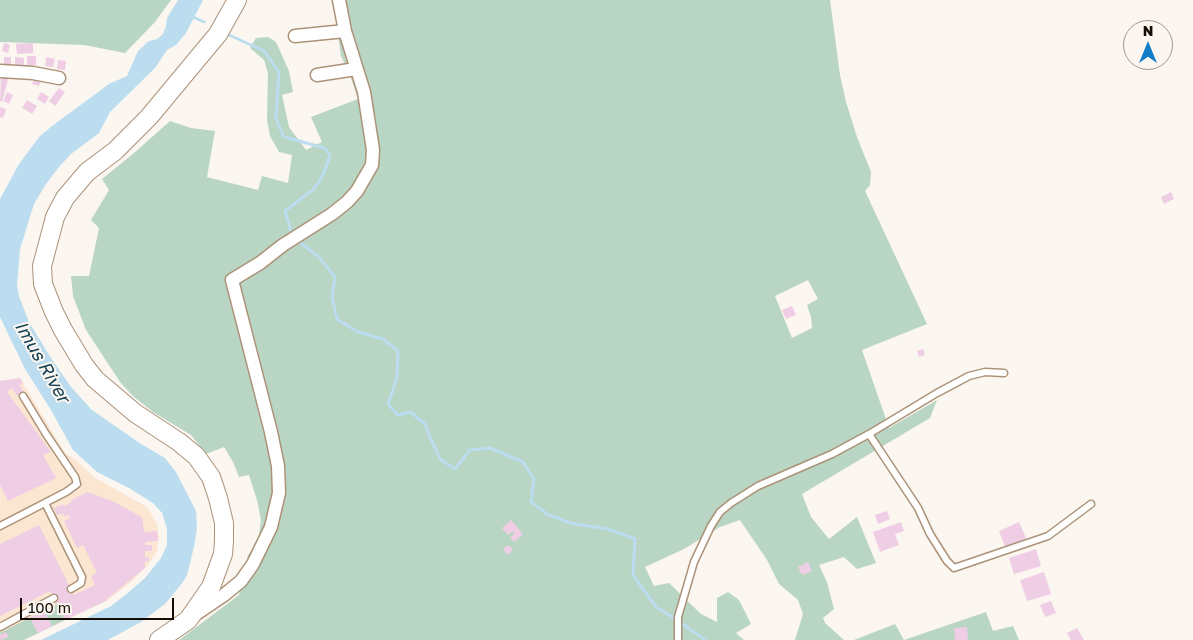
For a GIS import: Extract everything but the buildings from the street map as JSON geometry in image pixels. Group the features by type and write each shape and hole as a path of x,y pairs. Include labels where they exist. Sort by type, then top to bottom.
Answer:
{"main road":[{"path":"159,640 188,620 210,587 223,554 224,523 218,498 211,477 196,456 179,442 135,413 95,379 84,365 54,312 43,284 42,266 55,217 65,198 88,172 149,118 218,34 237,0"}],"street":[{"path":"188,620 241,581 253,564 271,527 279,493 278,466 271,432 232,280 260,263 346,202 357,191 372,165 373,150 364,92 345,31 339,0"},
{"path":"295,36 345,31"},
{"path":"317,75 356,69"},
{"path":"0,71 33,73 59,78"}],"lane":[{"path":"678,640 678,617 694,562 710,526 720,512 758,486 832,454 936,393 969,376 985,372 1004,373"},
{"path":"0,526 74,488 77,482 23,396"},
{"path":"869,434 918,508 930,534 947,561 954,568 1048,536 1091,504"},
{"path":"45,503 82,577 81,583 71,589"},
{"path":"0,627 54,598"}],"shaded area":[{"path":"20,378 65,453 76,460 94,477 147,507 157,524 159,538 157,551 150,563 131,582 108,600 24,640 0,640 0,381"}],"green space":[{"path":"0,0 171,0 155,22 125,53 84,45 0,42"},
{"path":"333,0 830,0 840,75 846,102 871,172 870,185 865,191 927,324 862,350 889,428 937,400 930,418 802,494 811,517 829,539 857,517 876,563 857,569 844,557 819,565 827,582 834,609 823,618 825,623 844,640 795,640 803,614 798,600 779,584 767,560 740,520 720,527 684,549 645,567 654,586 669,583 701,614 717,622 717,598 728,592 739,600 751,624 736,633 744,640 179,640 239,595 248,555 258,542 261,520 257,500 249,475 239,477 224,447 206,454 191,435 153,412 134,397 120,382 86,330 73,296 71,276 89,276 99,228 91,220 109,190 102,179 170,121 191,128 215,131 207,177 258,190 262,176 288,183 292,155 279,152 270,136 267,120 268,73 264,60 250,48 256,38 268,37 276,42 289,71 293,92 282,95 289,127 306,150 322,142 311,117 358,99 341,56","holes":["808,280 818,299 807,305 812,328 792,338 775,296"]},
{"path":"57,604 65,620 24,640 0,640 0,633"},
{"path":"986,612 993,631 1013,626 1019,640 904,640"},
{"path":"895,624 904,640 854,640"}],"water":[{"name":"Imus River","path":"178,0 203,0 186,33 176,45 167,50 155,68 110,112 99,133 71,154 59,167 34,204 20,249 17,285 29,322 71,387 92,410 165,458 176,472 196,511 197,528 194,547 187,575 183,582 165,604 141,622 108,640 41,640 111,606 145,578 161,558 167,545 167,529 162,513 153,503 97,472 73,450 25,369 0,317 0,199 19,164 40,136 109,84 127,76 138,51 149,41 157,39 163,34 167,18"}],"waterway":[{"path":"191,16 204,22"},
{"path":"227,34 264,51 279,72 276,119 284,137 325,148 330,156 324,173 314,189 285,211 292,235"},
{"path":"298,241 319,257 335,277 332,297 337,319 358,332 383,339 398,351 397,378 388,404 398,415 411,412 424,423 440,459 455,469 470,450 490,448 523,462 534,479 531,502 547,514 570,523 608,529 635,539 633,575 657,608 673,617"},
{"path":"683,624 705,640"}]}
